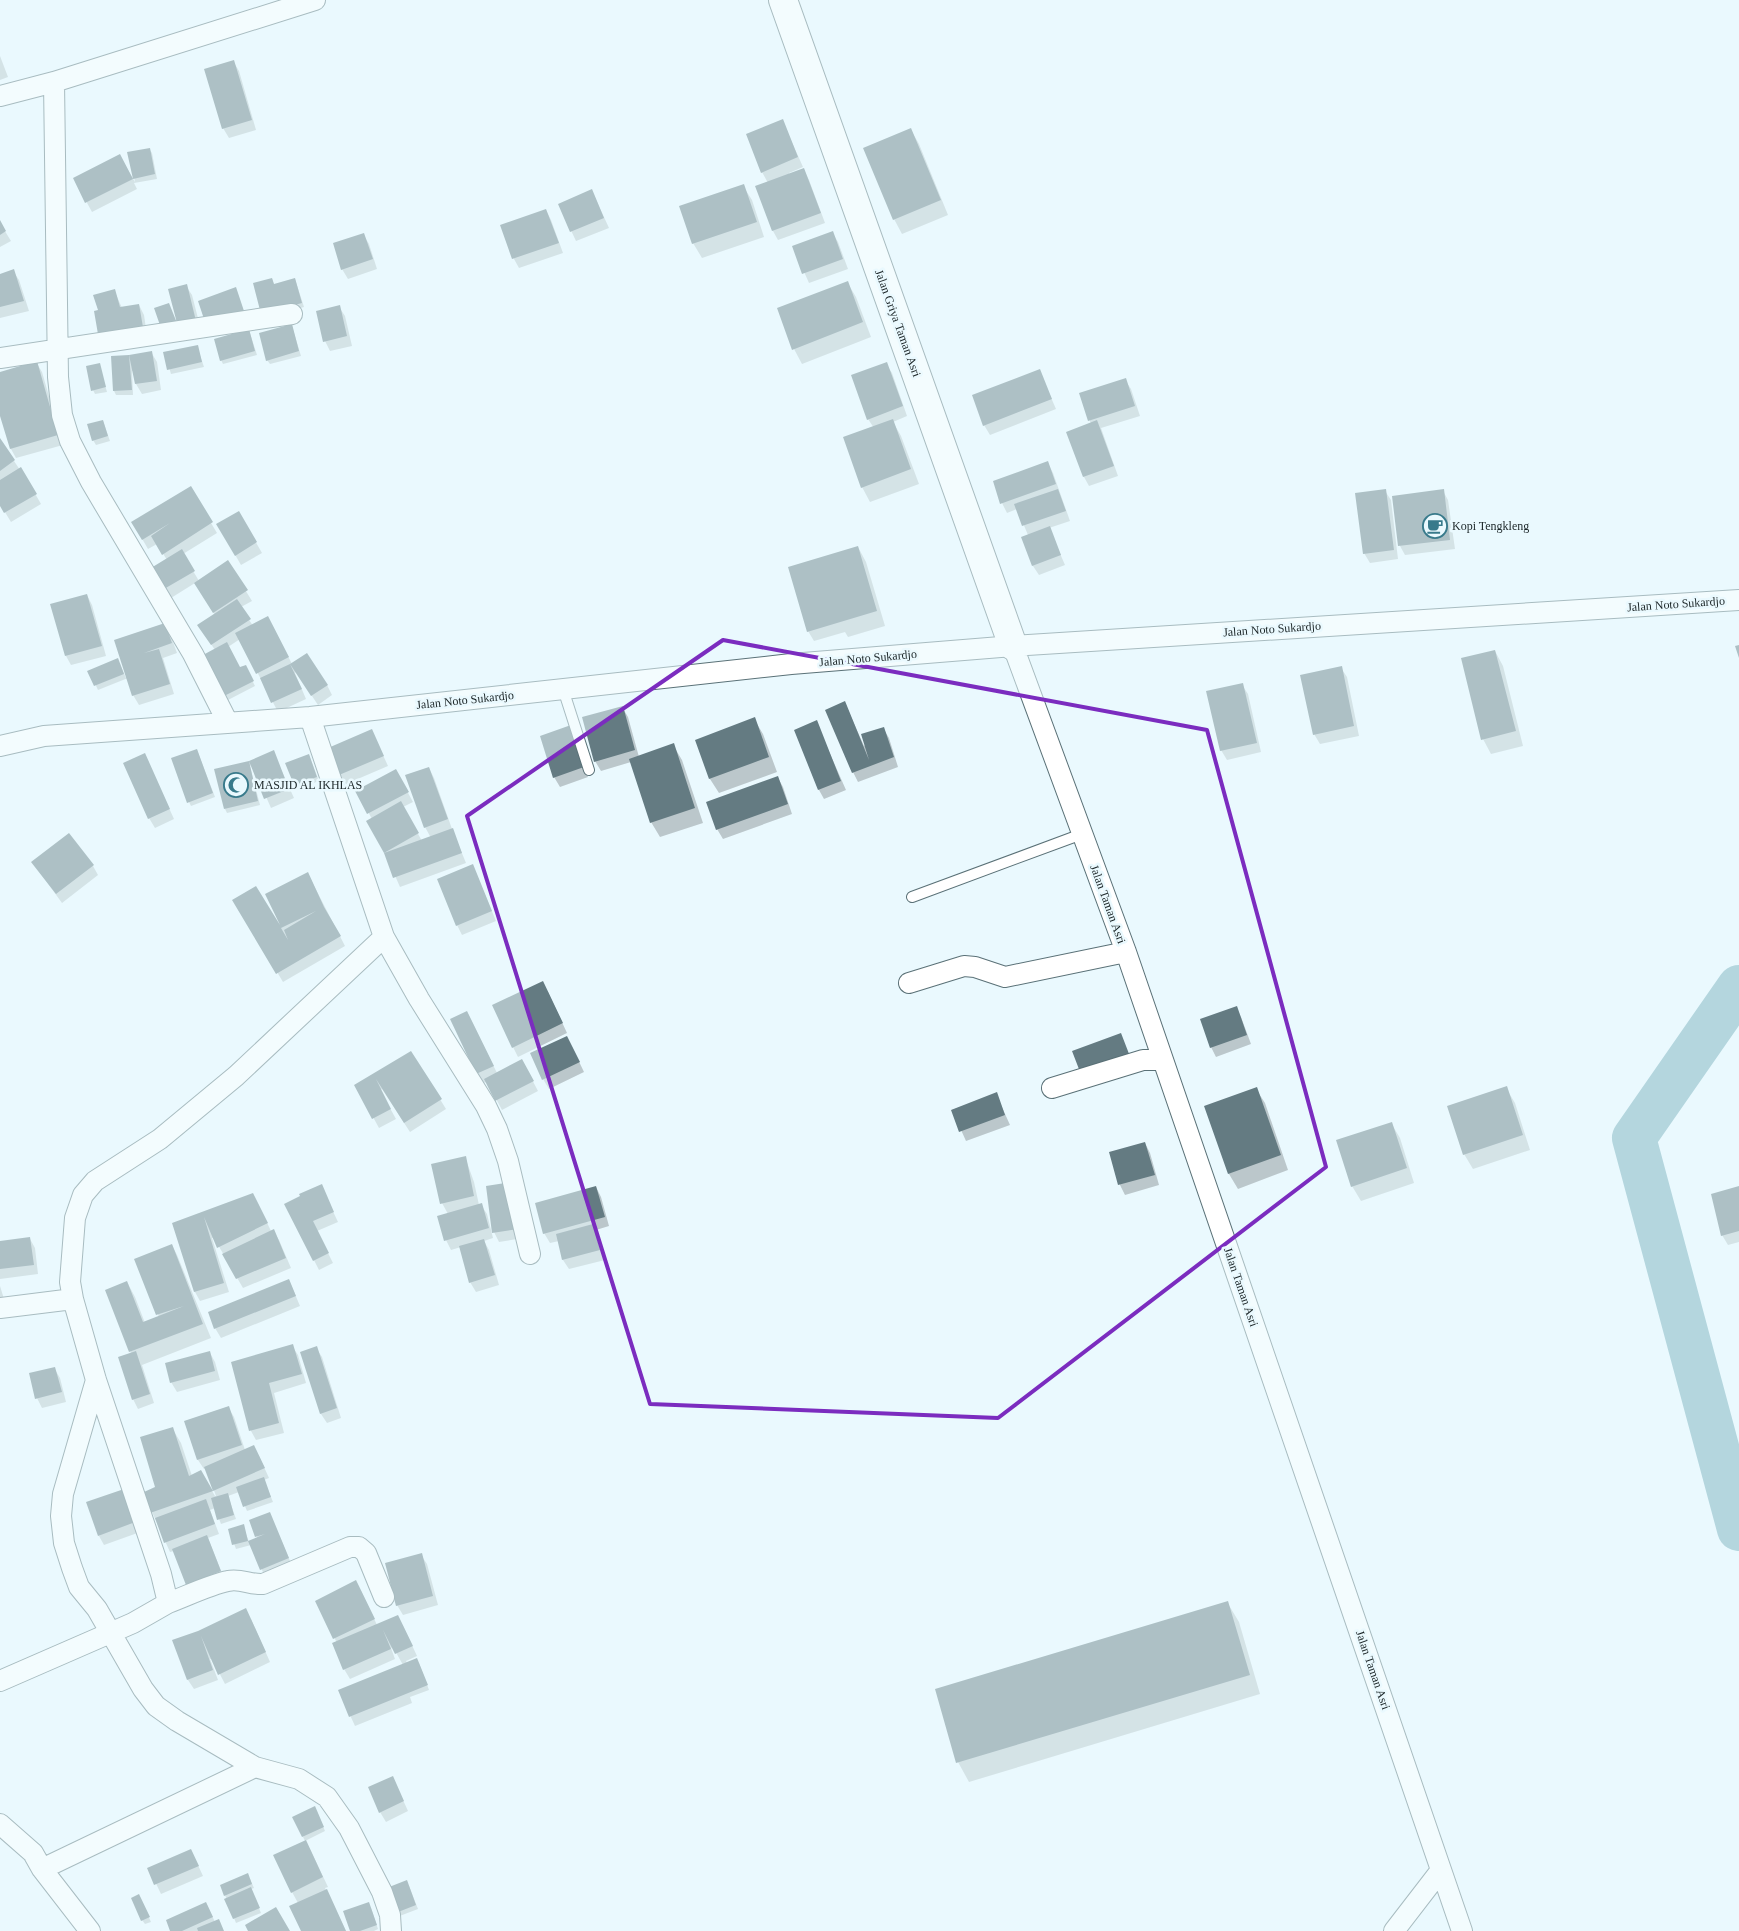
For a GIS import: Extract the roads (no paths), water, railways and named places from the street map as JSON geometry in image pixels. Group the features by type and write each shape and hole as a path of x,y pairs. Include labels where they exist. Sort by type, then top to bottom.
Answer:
{"street":[{"path":"0,96 54,82 275,6 315,0"},
{"name":"Jalan Griya Taman Asri","path":"783,0 1013,646"},
{"path":"54,82 58,377 62,415 70,441 91,482 193,654 228,723"},
{"path":"0,358 292,314"},
{"name":"Jalan Noto Sukardjo","path":"0,746 44,736 310,717 791,664 1013,646 1739,600"},
{"name":"Jalan Taman Asri","path":"1013,646 1126,952 1462,1931"},
{"path":"310,717 384,937 419,999 486,1106 496,1129 508,1161 530,1254"},
{"path":"168,1603 158,1564 96,1380 73,1299 70,1282 75,1218 83,1195 95,1181 160,1139 236,1076 384,937"},
{"path":"908,983 964,966 975,967 1005,977 1126,952"},
{"path":"1052,1088 1143,1060 1163,1060"},
{"path":"0,1308 73,1299"},
{"path":"96,1380 64,1494 61,1516 64,1544 80,1587 97,1609 143,1689 156,1706 176,1721 255,1767 299,1779 327,1797 348,1828 382,1892 390,1915 391,1931"},
{"path":"0,1681 110,1634 156,1612 168,1603 229,1580 241,1580 254,1585 263,1584 350,1548 359,1547 366,1554 384,1598"},
{"path":"42,1869 255,1767"},
{"path":"0,1824 33,1853 42,1869 90,1931"},
{"path":"1394,1931 1441,1870"}],"lane":[{"path":"563,689 589,770"},
{"path":"912,897 1082,834"}],"waterway":[{"path":"1739,987 1634,1138 1739,1529"}],"place":[{"name":"Kopi Tengkleng","path":"1435,526"},
{"name":"MASJID AL IKHLAS","path":"236,785"}]}
